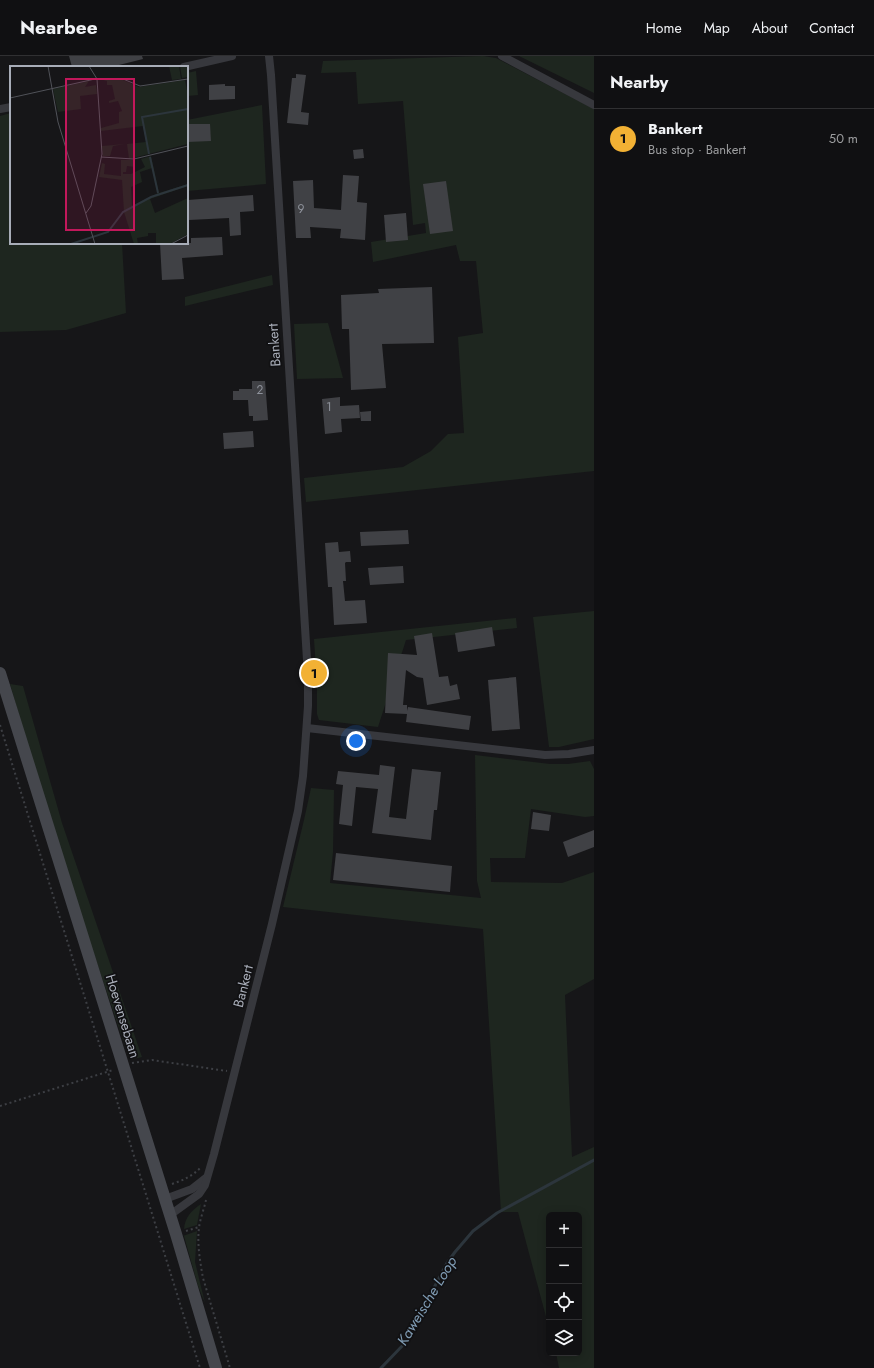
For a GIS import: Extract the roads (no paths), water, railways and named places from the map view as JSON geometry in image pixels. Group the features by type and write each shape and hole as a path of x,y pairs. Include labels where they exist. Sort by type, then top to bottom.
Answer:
{"main road":[{"name":"Hoevensebaan","path":"0,673 170,1215 216,1368"}],"street":[{"path":"188,66 232,56"},
{"name":"Bankert","path":"170,1215 199,1194 205,1185 266,946 298,811 303,776 307,728 308,676 269,56"},
{"path":"502,56 594,105"},
{"path":"0,109 10,107"},
{"path":"307,728 545,755 569,754 594,750"},
{"path":"165,1199 192,1189 206,1178"}],"waterway":[{"name":"Kaweische Loop","path":"381,1368 405,1343 447,1263 473,1231 497,1213 594,1160"}],"place":[{"name":"Bankert","path":"314,673"}]}
